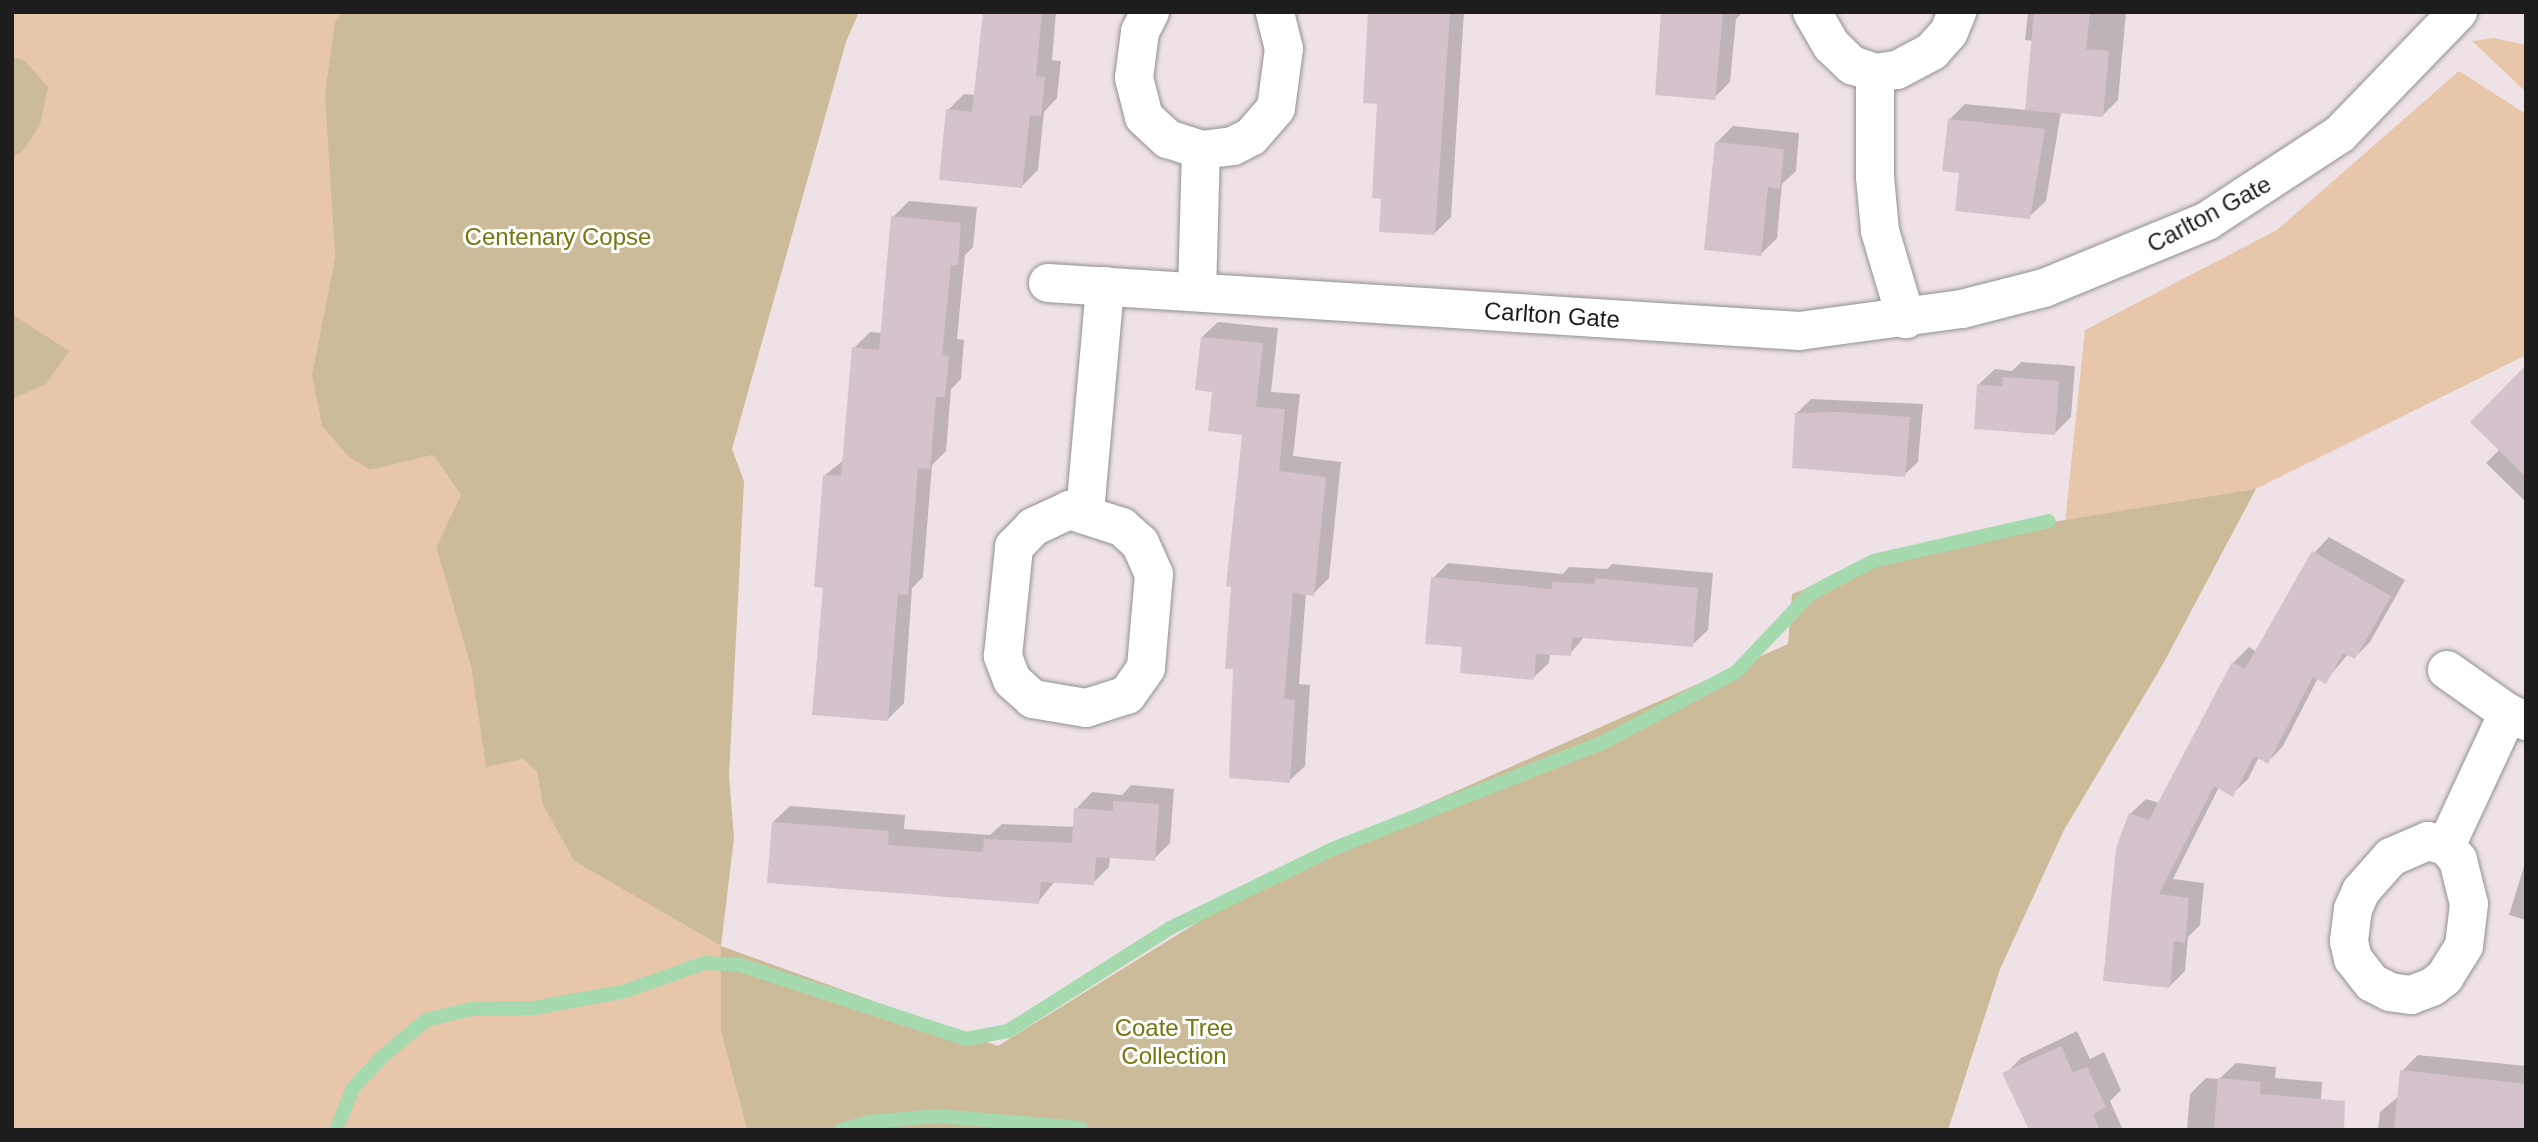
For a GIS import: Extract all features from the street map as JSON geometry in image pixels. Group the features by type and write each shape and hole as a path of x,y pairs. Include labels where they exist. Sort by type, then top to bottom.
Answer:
{"street":[{"path":"1150,12 1140,32 1134,78 1144,117 1168,139 1201,150 1233,146 1251,137 1276,108 1284,49 1275,12"},
{"path":"1812,12 1832,46 1852,65 1875,72 1897,70 1931,51 1949,32 1957,12"},
{"name":"Carlton Gate","path":"1048,283 1799,331 1906,319 2044,288 2207,221 2340,134 2458,12"},
{"path":"1875,72 1875,177 1881,231 1906,319"},
{"path":"1197,292 1201,150"},
{"path":"1085,512 1105,286"},
{"path":"1059,512 1085,512 1122,527 1150,560 1151,624 1146,668 1127,695 1086,708 1067,708 1048,705 1021,691 1006,666 1010,558 1014,547 1033,527 1059,512"},
{"path":"2446,845 2470,788 2517,717 2447,670"}],"shaded area":[{"path":"12,12 342,12 335,22 329,153 335,258 312,374 370,470 433,455 461,495 436,547 471,667 486,767 523,759 537,772 543,805 574,861 721,946 721,1031 747,1130 12,1130"},
{"path":"2494,38 2526,45 2526,92 2472,41"},
{"path":"2459,71 2526,114 2526,355 2256,489 2065,523 2085,330 2277,230"}],"green space":[{"name":"Centenary Copse","path":"342,12 859,12 846,42 732,449 744,481 729,776 734,838 721,946 574,861 543,805 537,772 523,759 486,767 471,667 436,547 461,495 433,455 370,470 349,457 322,426 312,374 335,258 325,94 335,22"},
{"path":"12,57 24,60 48,87 40,125 23,151 12,157"},
{"path":"12,314 69,351 46,384 12,399"},
{"name":"Coate Tree Collection","path":"2256,489 2163,664 2064,830 2000,969 1948,1130 747,1130 721,1031 721,946 998,1046 1240,896 1402,815 1788,644 1792,594 1936,541"}],"building":[{"path":"983,12 1042,12 1036,76 1045,77 1041,116 1030,115 1022,188 939,180 946,109 972,112"},
{"path":"1368,12 1450,12 1435,235 1379,232 1381,199 1372,198 1377,104 1363,103"},
{"path":"1661,12 1723,12 1715,100 1655,95"},
{"path":"2034,12 2090,12 2086,49 2109,51 2103,117 2025,110"},
{"path":"1948,119 2045,129 2030,219 1955,211 1959,173 1942,171"},
{"path":"1715,142 1784,149 1780,189 1768,187 1761,256 1704,250"},
{"path":"891,216 961,223 958,265 951,265 942,355 949,356 945,397 936,397 930,469 918,468 908,595 898,594 888,721 812,715 823,588 814,587 823,475 841,476 852,347 879,350"},
{"path":"1201,337 1263,343 1256,407 1285,409 1279,471 1326,477 1314,596 1293,593 1284,699 1295,700 1290,783 1229,778 1233,669 1225,669 1231,587 1226,586 1242,435 1208,431 1212,392 1195,390"},
{"path":"2526,365 2526,477 2470,422"},
{"path":"2003,377 2059,381 2055,435 1974,429 1977,384 2002,387"},
{"path":"1838,412 1910,417 1905,477 1792,468 1795,413"},
{"path":"2312,551 2391,596 2355,659 2343,653 2326,684 2313,677 2268,764 2254,756 2233,797 2214,786 2159,894 2189,898 2185,943 2174,941 2170,988 2103,981 2116,848 2129,813 2149,820 2232,662 2245,669"},
{"path":"1431,577 1552,589 1552,582 1595,584 1595,578 1698,588 1693,647 1572,637 1571,656 1536,654 1534,680 1460,673 1462,647 1425,644"},
{"path":"1113,801 1159,804 1155,861 1096,857 1094,885 1041,882 1039,904 767,883 772,822 889,831 888,845 983,852 984,839 1072,843 1074,808 1113,811"},
{"path":"2061,1046 2073,1073 2087,1067 2106,1107 2093,1114 2100,1130 2029,1130 2002,1073"},
{"path":"2400,1070 2526,1084 2526,1130 2394,1130"},
{"path":"2218,1078 2261,1082 2260,1094 2345,1101 2344,1130 2214,1130"}],"waterway":[{"path":"336,1130 353,1088 382,1057 426,1020 471,1009 534,1008 626,991 704,963 740,965 966,1039 1008,1031 1170,928 1335,848 1602,743 1736,672 1810,594 1873,561 2049,521"},
{"path":"841,1130 869,1122 938,1116 1080,1128"}]}
